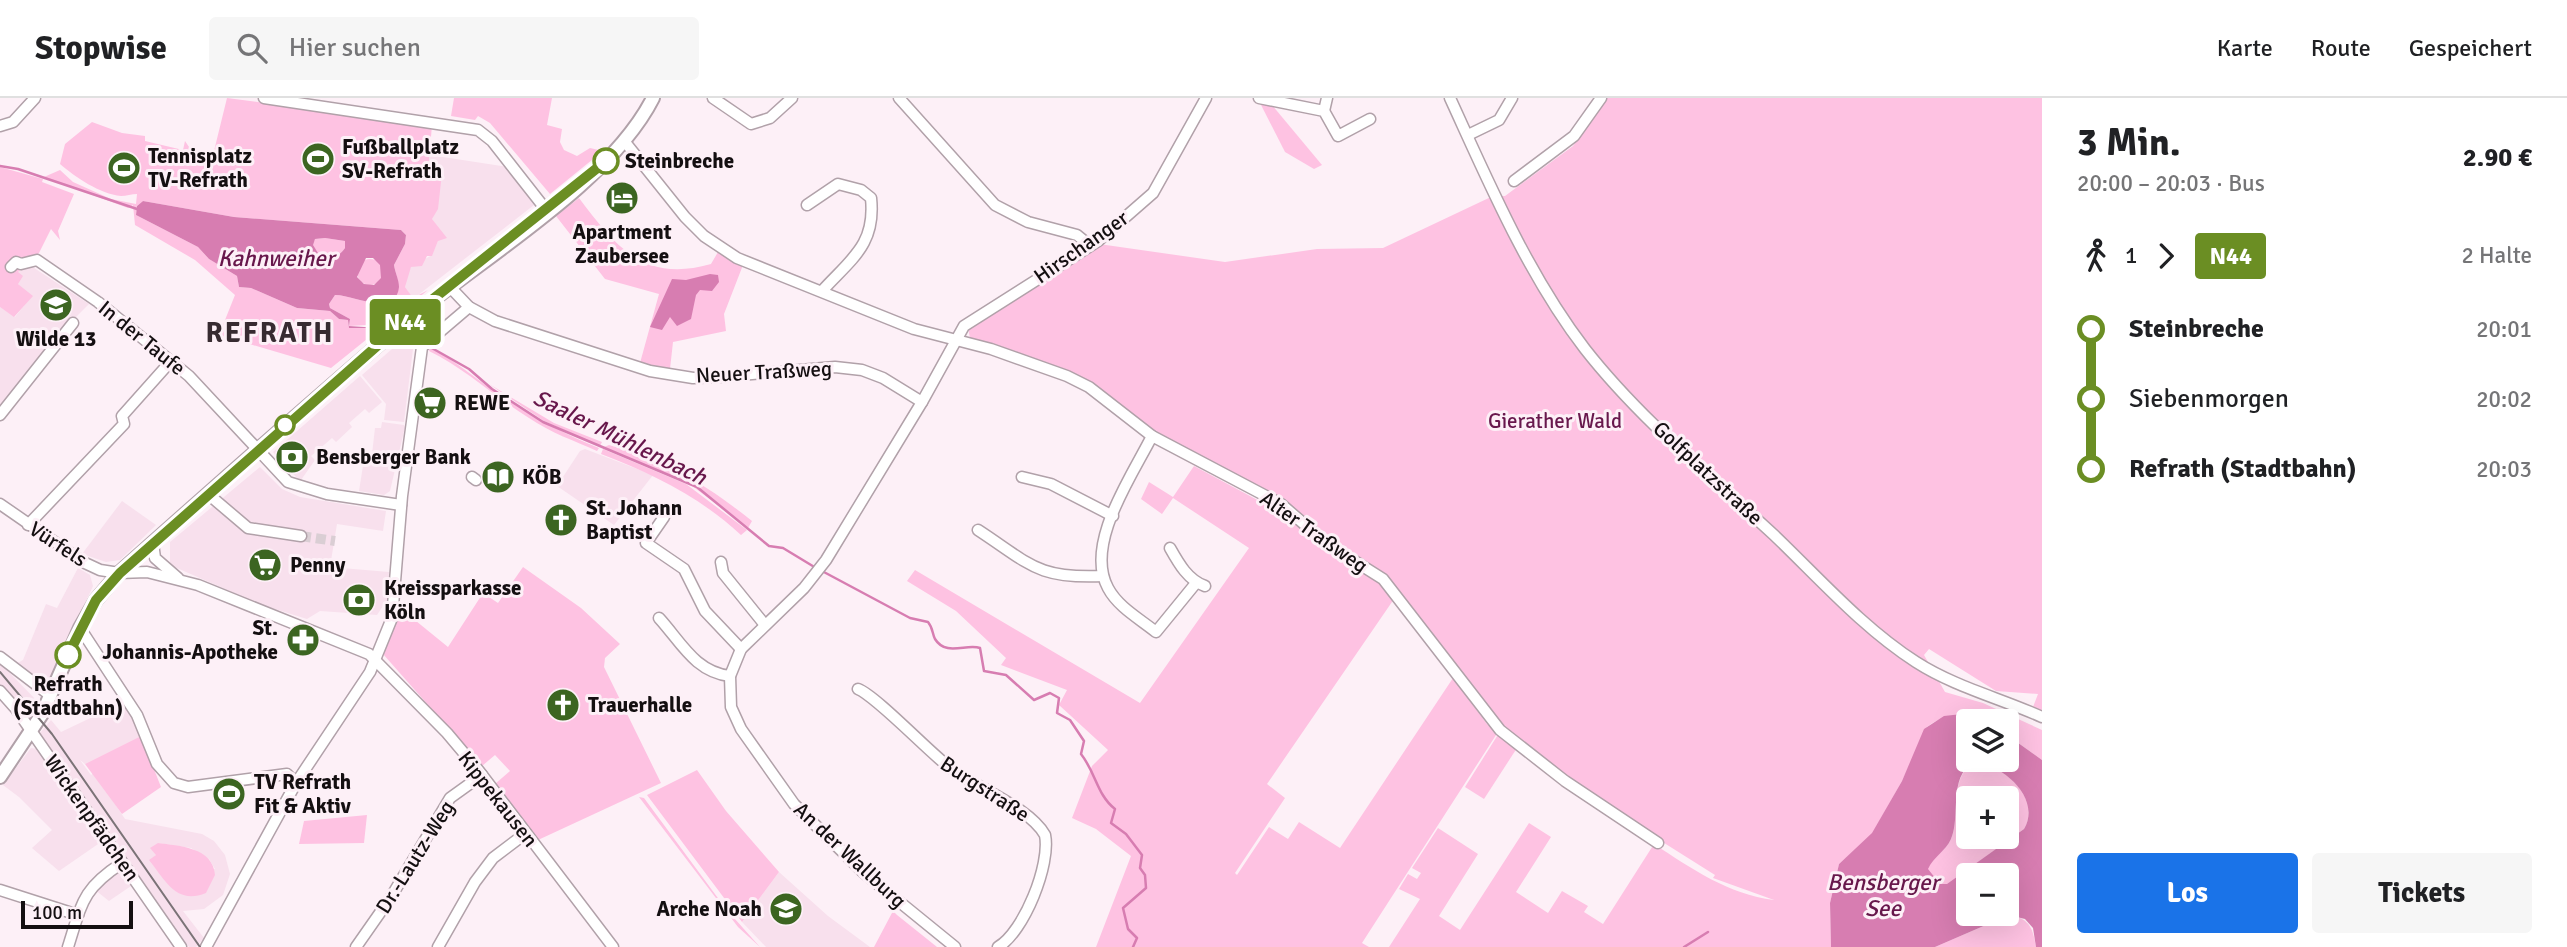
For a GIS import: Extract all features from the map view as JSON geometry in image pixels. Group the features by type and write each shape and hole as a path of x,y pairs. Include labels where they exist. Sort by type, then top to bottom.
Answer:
{"main road":[{"path":"0,777 32,731 51,696 80,628 96,600 120,573 403,323 547,211 625,142 634,133 653,98"}],"street":[{"path":"0,126 13,122 35,98"},
{"path":"264,98 478,130 492,141 547,211"},
{"path":"713,98 751,124 770,118 792,98"},
{"path":"899,98 996,205 1028,222 1077,235 1088,244"},
{"name":"Hirschanger","path":"956,339 964,326 1088,244 1106,235 1153,193 1206,98"},
{"path":"1262,98 1324,111"},
{"path":"1327,98 1324,111 1338,136 1370,119"},
{"name":"Golfplatzstraße","path":"1450,98 1504,214 1556,306 1586,350 1628,397 1853,610 1903,653 1954,681 2042,717"},
{"path":"1468,135 1499,120 1512,98"},
{"path":"1514,181 1574,136 1601,98"},
{"name":"Alter Traßweg","path":"625,142 685,217 704,236 737,258 914,328 991,349 1078,382 1152,436 1281,504 1326,542 1383,579 1490,720 1565,782 1658,843"},
{"path":"807,205 838,184 861,190 870,198 872,225 865,242 822,291"},
{"name":"In der Taufe","path":"11,267 16,262 21,264 37,260 98,302 172,361 221,408 279,475 292,484 327,494 401,505"},
{"name":"Neuer Traßweg","path":"450,287 469,307 512,328 603,353 650,371 693,378 835,367 862,370 883,378 922,402"},
{"path":"208,946 296,783 358,691 375,659 393,610 401,505 423,344 469,307"},
{"path":"0,415 73,323"},
{"name":"An der Wallburg","path":"955,947 864,873 794,804 741,729 731,707 730,676 741,649 815,575 824,562 922,402 956,339"},
{"path":"28,525 124,424 122,416 172,361"},
{"path":"1152,436 1113,516 1101,548 1103,576 1117,601 1156,632 1201,584 1181,568 1170,548"},
{"path":"1022,477 1051,484 1113,516"},
{"path":"208,494 248,528 301,536"},
{"name":"Vürfels","path":"0,504 85,563 120,573 136,571 181,581"},
{"path":"664,517 646,543 684,569 705,611 741,649"},
{"path":"978,530 1029,566 1051,574 1103,576"},
{"path":"153,543 155,558 181,581"},
{"path":"721,562 723,573 765,625"},
{"name":"Kippekausen","path":"181,581 361,649 375,659 447,733 482,775 613,947"},
{"path":"659,618 700,667 710,673 730,676"},
{"path":"80,628 137,715 157,764 177,785 188,787 287,774 296,783"},
{"path":"0,657 51,696"},
{"name":"Burgstraße","path":"858,690 933,755 974,785 1027,816 1045,835 1045,860 1020,925 1012,937 998,947"},
{"name":"Wickenpfädchen","path":"0,691 32,731 181,947"},
{"name":"Dr.-Lautz-Weg","path":"356,947 391,898 450,798 482,775"},
{"path":"438,947 475,882 493,858 526,833"},
{"path":"68,947 78,915 95,881 122,863"},
{"path":"0,890 78,915"}],"shaded area":[{"path":"430,155 508,167 534,205 413,299 405,287 406,278 411,267 432,255 438,241 432,219 442,173 434,172 429,161"},
{"path":"28,264 89,304 73,320 70,319 54,345 0,411 0,307 15,317 32,296 18,284 18,272"},
{"path":"399,343 413,349 404,422 384,420 386,404 362,375"},
{"path":"360,376 382,402 369,413 365,409 349,423 352,427 336,442 332,438 311,456 315,460 301,480 296,477 273,452"},
{"path":"382,422 405,427 390,491 384,495 359,491 365,453 372,454 375,428 381,428"},
{"path":"585,449 653,475 614,525 557,486 580,451"},
{"path":"260,467 282,489 300,497 386,511 383,531 337,524 330,567 389,572 387,600 377,615 320,611 307,619 262,605 170,565 170,542"},
{"path":"122,501 156,525 120,560 106,562 82,554"},
{"path":"78,568 90,575 93,586 49,682 42,684 16,664 23,660 46,604 57,608"},
{"path":"0,663 39,703 30,717 0,685"},
{"path":"124,702 141,736 85,764 80,760 91,775 94,773 125,819 202,834 214,841 225,855 230,874 223,895 204,909 183,911 204,938 196,947 189,947 40,733 51,720 61,732","holes":["158,843 191,848 209,859 215,869 150,860 156,855"]},
{"path":"31,748 38,749 101,842 59,871 32,848 52,830 3,785"},
{"path":"119,868 131,886 109,901 94,889"},
{"name":"Arche Noah","path":"779,872 828,916 870,947 766,947 742,922"}],"green space":[{"path":"227,98 432,125 429,161 435,162 434,172 442,173 438,209 432,219 447,238 438,241 432,256 427,256 422,266 411,267 405,287 413,298 428,290 331,368 219,335 235,295 195,260 135,225 133,205 128,208 44,177 60,170 73,182 111,199 136,204 137,194 121,196 105,192 80,179 60,164 65,144 92,122 122,133 145,136 145,141 183,150 185,141 189,147 213,155","holes":["143,201 234,217 401,230 406,235 405,244 394,265 398,284 395,296 381,303 335,295 329,304 330,308 350,319 349,326 367,325 378,328 349,328 348,320 339,319 330,311 297,308 251,288 239,287 237,276 209,259 198,247 136,215 137,206"]},
{"path":"454,98 552,98 547,125 562,129 560,142 564,150 577,156 590,148 603,151 550,194 490,123 478,116 475,120 451,116"},
{"name":"Gierather Wald","path":"1607,98 2042,98 2042,714 2016,703 2033,707 2038,694 1996,691 1929,649 1924,655 1945,692 1996,709 1956,709 1956,716 1947,717 1927,727 1902,781 1872,834 1839,864 1830,903 1831,947 1389,947 1420,899 1399,889 1408,874 1417,879 1421,873 1412,868 1438,828 1478,854 1439,916 1460,930 1529,823 1551,837 1516,892 1548,913 1562,891 1588,906 1584,912 1603,924 1654,844 1726,886 1774,900 1713,878 1715,875 1572,785 1492,719 1386,577 1331,544 1284,501 1161,439 1109,399 1024,356 970,338 968,328 1099,244 1225,262 1317,249 1383,248 1493,196 1505,196 1573,146"},
{"path":"1260,103 1272,105 1322,165 1314,169 1285,152"},
{"path":"0,167 43,179 42,182 74,194 58,231 60,240 51,229 39,253 18,272 23,276 18,284 33,296 14,317 0,307"},
{"path":"579,198 619,245 650,264 667,269 688,269 711,264 718,252 743,265 724,314 726,331 673,342 670,369 640,363 659,294 605,279 556,216"},
{"path":"315,239 345,241 345,248 333,257 318,253 312,245"},
{"path":"370,259 379,263 383,272 379,281 370,285 361,281 357,272 361,263"},
{"path":"430,348 525,411 599,448 597,451 537,423 429,351"},
{"path":"489,384 554,423 602,442 600,446 544,421"},
{"path":"609,445 649,458 685,475 718,495 752,521 748,528 687,482 604,447"},
{"path":"603,449 686,484 747,530 741,535 692,498 657,478 601,454"},
{"path":"1194,466 1276,510 1278,507 1381,583 1394,599 1267,784 1285,798 1235,873 1237,875 1269,827 1288,839 1299,822 1340,848 1453,678 1487,724 1498,732 1362,943 1369,947 1096,947 1131,856 1096,829 1072,818 1092,766 1108,750 1059,705 1067,690 1001,665 1006,658 956,611 907,581 915,570 1140,703 1249,548 1173,498 1162,514 1141,499 1149,482 1173,497"},
{"path":"523,567 581,608 620,644 605,658 604,667 661,783 538,840 495,784 510,771 495,755 482,766 383,654 400,614 405,612 448,647 483,593 498,603"},
{"name":"Gierather Wald","path":"2019,719 2042,730 2042,760 2019,744"},
{"path":"1499,733 1517,748 1484,799 1465,787"},
{"path":"141,736 161,787 122,814 85,764"},
{"path":"697,770 726,811 779,872 742,922 647,795"},
{"path":"1964,772 2001,772 2018,786 1958,786"},
{"path":"2019,788 2028,806 2024,829 2019,833"},
{"path":"639,797 644,798 726,909 760,947 738,927"},
{"path":"1956,808 1956,849 1996,849 1977,863 1956,863 1956,878 1947,885 1940,884 1927,869 1946,847 1954,830"},
{"path":"367,815 364,843 299,844 304,821"},
{"path":"158,843 194,850 208,859 215,875 206,893 187,896 167,883 149,860 156,855 150,848"},
{"path":"893,911 897,915 937,947 874,947"},
{"path":"2019,918 2029,925 2036,947 1935,947 1984,926 2019,926"}],"water":[{"name":"Kahnweiher","path":"143,201 234,217 401,230 406,235 405,244 394,265 399,287 396,296 381,303 335,295 329,304 330,308 350,319 349,326 379,328 349,328 348,320 339,319 330,311 297,308 251,288 239,287 237,276 209,259 198,247 136,215 137,206","holes":["315,239 345,241 345,248 333,257 326,257 318,253 313,245","366,258 373,258 380,265 381,278 374,285 364,284 357,277"]},
{"path":"710,274 718,275 719,282 712,291 700,290 696,295 691,319 677,326 670,317 662,330 650,327 672,279 686,280"},
{"name":"Bensberger See","path":"1956,715 1956,772 1963,772 1956,786 1954,830 1951,839 1928,869 1940,884 1947,884 1956,878 1956,926 1984,926 1935,947 1831,947 1830,903 1839,864 1872,833 1902,781 1924,729 1944,716"},
{"name":"Bensberger See","path":"2019,744 2042,760 2042,947 2036,947 2033,928 2025,919 2019,918 2019,863 1976,863 1996,849 2019,849 2019,833 2024,829 2028,818 2028,806 2019,786 2001,772 2019,772"}],"waterway":[{"name":"Saaler Mühlenbach","path":"0,166 18,169 140,210"},
{"name":"Saaler Mühlenbach","path":"430,347 469,369 492,389 543,422 697,487 769,546 783,548 816,568"},
{"name":"Saaler Mühlenbach","path":"822,571 910,618 928,622 935,639 945,647 980,648 984,671 1006,675 1034,700 1050,693 1059,698 1057,713 1070,720 1084,741 1081,754 1104,797 1115,809 1111,823 1126,834 1142,855 1140,868 1145,875 1146,888 1123,908 1128,929 1137,938 1133,947"},
{"path":"1684,947 1708,932"}],"tunnel":[{"path":"301,536 335,541"}],"tram line":[{"path":"0,672 52,734 200,947"}],"bus line":[{"name":"N44","path":"68,655 96,600 120,573 403,323 547,211 606,161"}],"place":[{"name":"Fußballplatz SV-Refrath","path":"318,159"},
{"name":"Steinbreche","path":"606,161"},
{"name":"Tennisplatz TV-Refrath","path":"124,168"},
{"name":"Apartment Zaubersee","path":"622,198"},
{"name":"Wilde 13","path":"56,305"},
{"name":"REWE","path":"430,403"},
{"name":"Bensberger Bank","path":"292,457"},
{"name":"KÖB","path":"498,477"},
{"name":"St. Johann Baptist","path":"561,520"},
{"name":"Penny","path":"265,565"},
{"name":"Kreissparkasse Köln","path":"359,600"},
{"name":"St. Johannis-Apotheke","path":"303,640"},
{"name":"Refrath (Stadtbahn)","path":"68,655"},
{"name":"Trauerhalle","path":"563,705"},
{"name":"TV Refrath Fit & Aktiv","path":"229,794"},
{"name":"Arche Noah","path":"786,909"}],"district":[{"name":"REFRATH","path":"270,332"}]}
